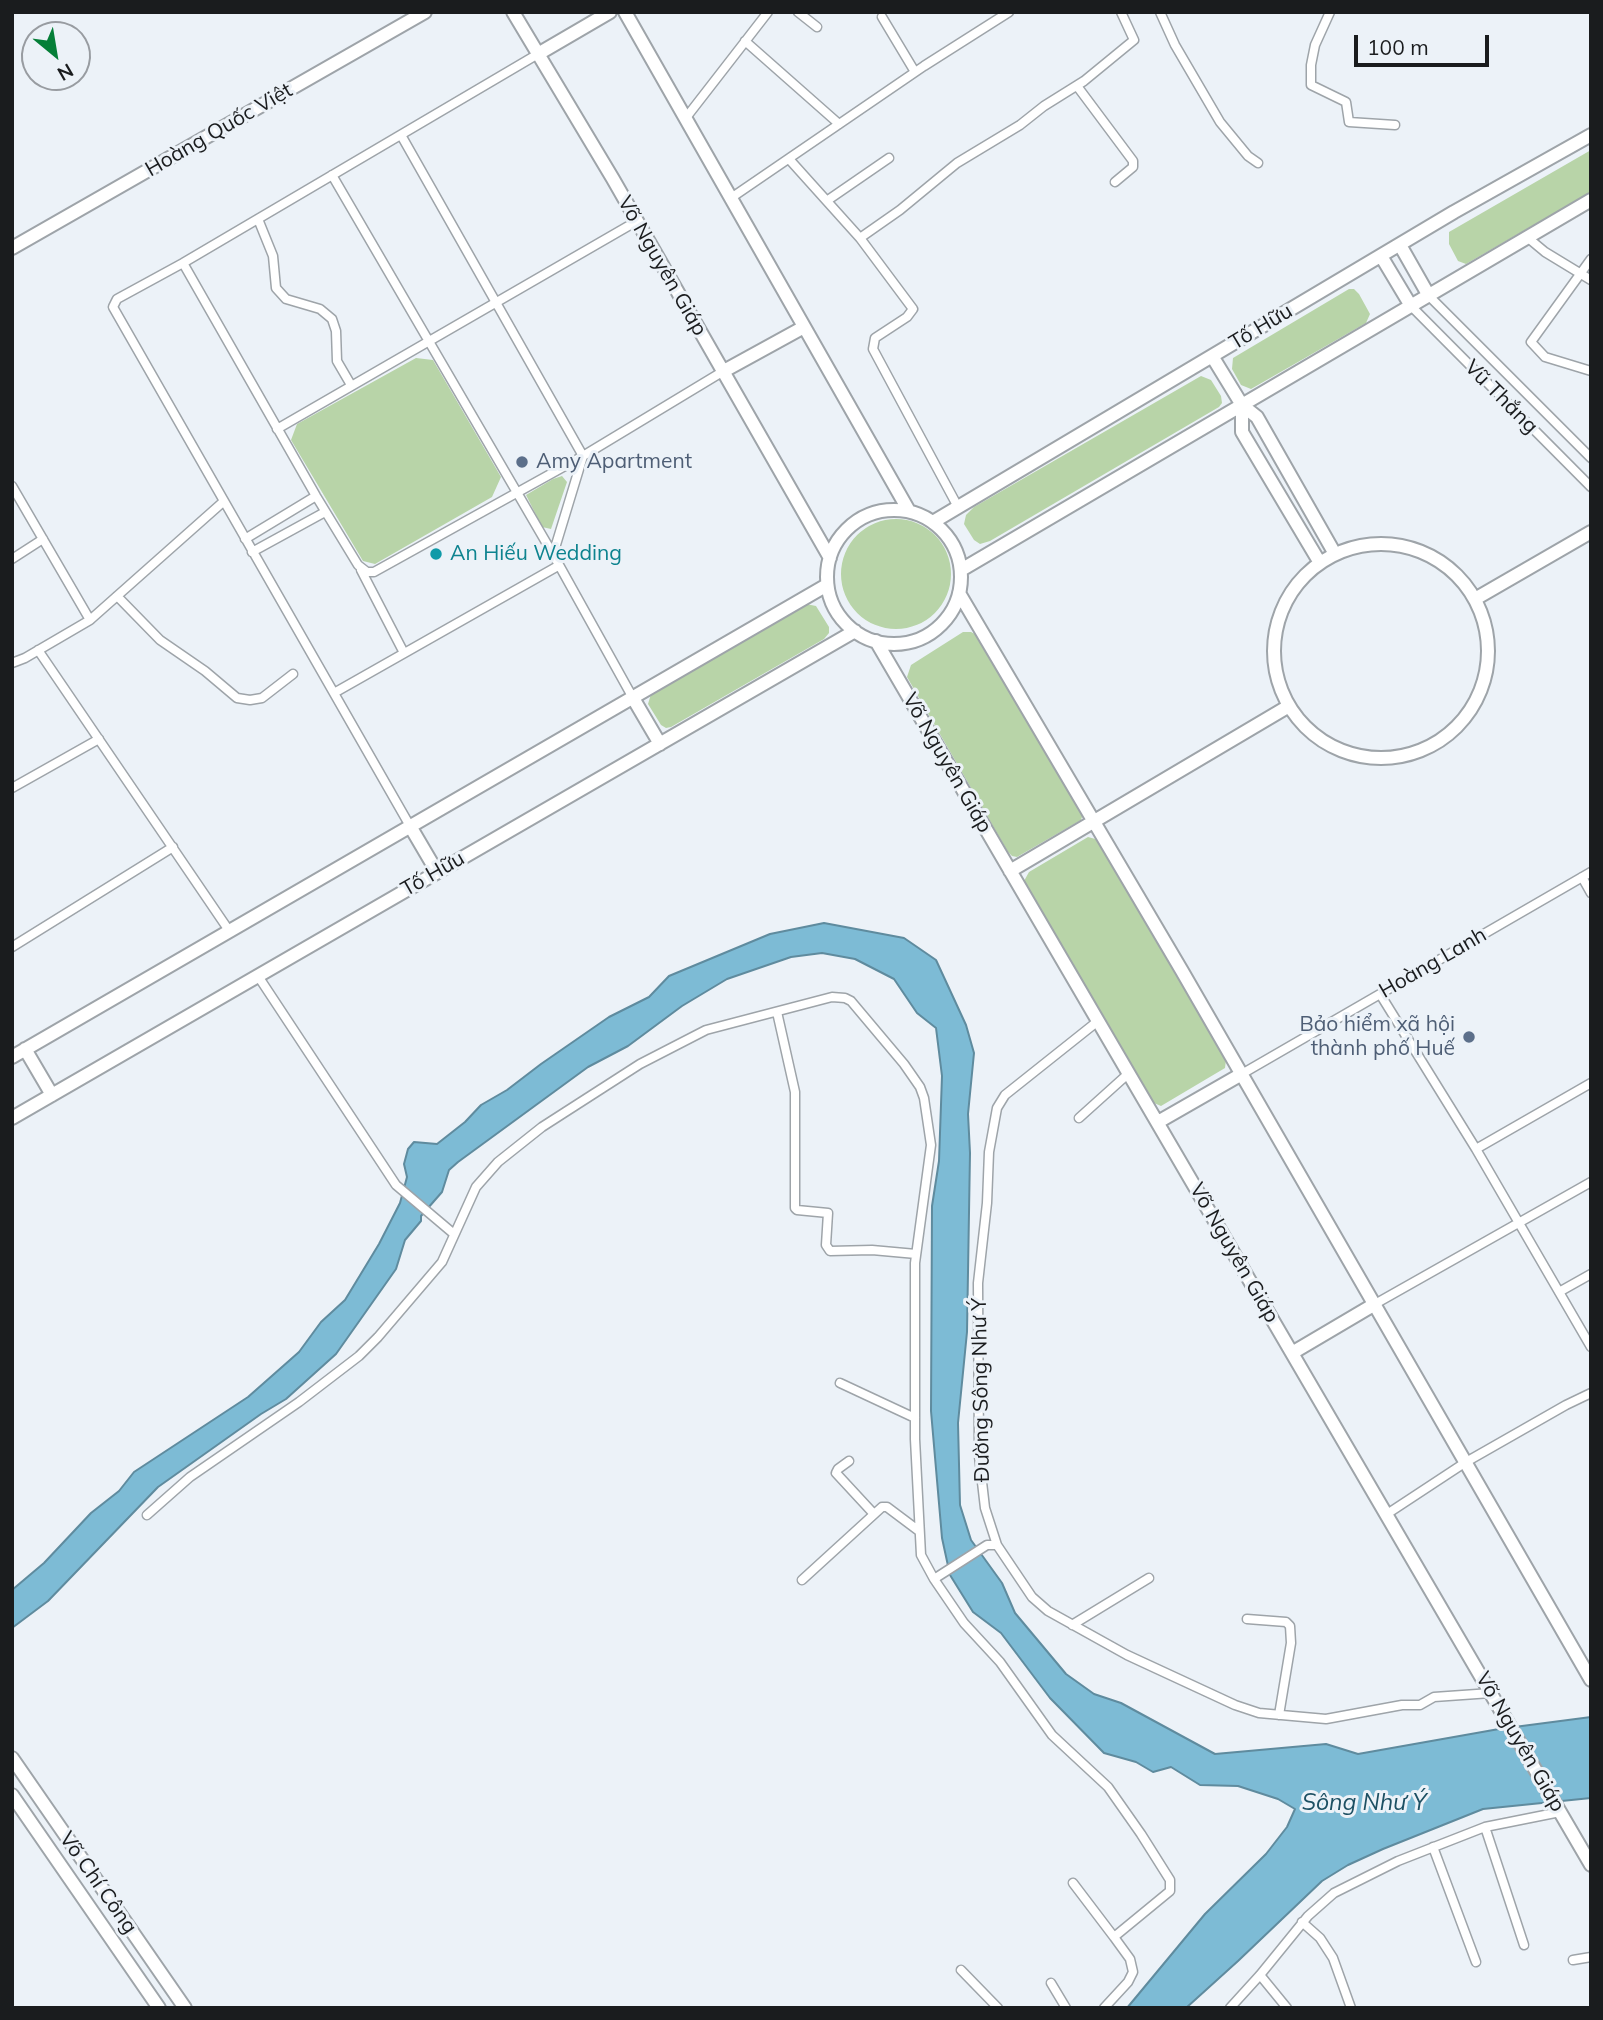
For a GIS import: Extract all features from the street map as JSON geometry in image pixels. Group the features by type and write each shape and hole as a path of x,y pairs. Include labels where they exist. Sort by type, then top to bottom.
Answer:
{"street":[{"name":"Hoàng Quốc Việt","path":"12,248 425,12"},
{"name":"Võ Nguyên Giáp","path":"513,12 637,221 830,558"},
{"path":"437,872 113,311 114,302 610,12"},
{"path":"625,12 909,511"},
{"path":"685,119 768,12"},
{"path":"798,12 817,27"},
{"path":"732,198 915,72 1009,12"},
{"path":"860,238 900,210 957,163 1077,86 1134,40 1121,12"},
{"path":"1160,12 1175,45 1220,122 1248,156 1258,163"},
{"path":"1330,12 1315,45 1311,85 1346,102 1349,122 1395,125"},
{"path":"882,17 915,72"},
{"path":"745,41 839,124"},
{"path":"1077,86 1133,161 1133,167 1115,182"},
{"path":"401,135 583,456 554,556"},
{"name":"Tố Hữu","path":"933,522 1399,245 1591,135"},
{"path":"828,200 889,158"},
{"path":"789,159 860,238 914,309 907,317 875,338 873,349 958,506"},
{"path":"332,175 660,744"},
{"path":"961,570 1591,200"},
{"path":"258,219 273,256 275,288 286,299 320,309 332,318 336,331 337,361 351,385"},
{"path":"277,429 637,221"},
{"path":"1527,237 1591,280"},
{"path":"1399,245 1429,296"},
{"path":"1381,256 1411,306"},
{"path":"1591,259 1531,342 1545,358 1591,371"},
{"path":"183,263 361,570 404,653"},
{"name":"Vũ Thắng","path":"1429,296 1591,458"},
{"name":"Vũ Thắng","path":"1411,306 1591,487"},
{"path":"361,570 374,572 583,456 804,327"},
{"path":"1213,356 1242,405 1257,417 1335,554"},
{"path":"1242,405 1242,432 1320,563"},
{"path":"1264,468 1280,459"},
{"path":"12,486 90,620"},
{"path":"245,539 316,496"},
{"path":"12,663 90,620 223,502"},
{"path":"884,511 909,511 933,522 949,538 961,570 959,593 948,617 928,635 902,643 876,641 855,631 839,616 827,585 830,558 841,536 860,519 884,511"},
{"path":"252,552 326,512"},
{"path":"1297,524 1313,515"},
{"path":"1475,599 1591,531"},
{"path":"12,559 43,538"},
{"path":"1394,544 1433,556 1464,582 1483,618 1488,638 1488,659 1485,679 1477,699 1466,716 1451,731 1415,752 1374,758 1354,755 1334,747 1301,723 1280,688 1273,649 1282,609 1305,576 1335,554 1354,547 1394,544"},
{"path":"334,693 558,566"},
{"path":"12,1057 827,585"},
{"path":"959,593 1375,1304 1591,1680"},
{"path":"117,596 160,640 205,671 237,698 262,698 272,693 293,674"},
{"name":"Tố Hữu","path":"12,1118 855,631"},
{"name":"Võ Nguyên Giáp","path":"876,641 1591,1865"},
{"path":"38,650 230,932"},
{"path":"1010,871 1289,706"},
{"path":"12,788 99,739"},
{"path":"12,947 173,847"},
{"name":"Hoàng Lanh","path":"1240,1075 1591,872"},
{"path":"1582,877 1591,893"},
{"path":"258,976 396,1185 454,1234"},
{"path":"1380,994 1476,1149 1591,1347"},
{"path":"147,1515 190,1477 299,1402 359,1356 442,1262 481,1180 498,1162 542,1127 640,1064 706,1030 832,997 845,998 851,1001 904,1065 920,1087 924,1098 931,1157 916,1254 915,1418 921,1555 937,1576 964,1623 1000,1662 1052,1735 1108,1787 1170,1880 1170,1891 1114,1937"},
{"path":"777,1012 795,1092 795,1208 828,1213 826,1245 830,1251 872,1250 916,1254"},
{"name":"Đường Sông Như Ý","path":"1098,1021 1005,1095 997,1108 989,1152 978,1283 979,1456 985,1508 997,1545 1032,1597 1048,1611 1127,1655 1235,1705 1259,1713 1326,1719 1402,1705 1420,1705 1434,1697 1491,1693"},
{"path":"25,1049 52,1095"},
{"path":"1079,1118 1129,1073"},
{"path":"1158,1122 1240,1075"},
{"path":"1476,1149 1591,1083"},
{"path":"1292,1353 1591,1182"},
{"path":"1559,1292 1591,1275"},
{"path":"840,1383 915,1418"},
{"path":"1387,1514 1466,1462 1591,1393"},
{"path":"849,1461 836,1473 873,1513"},
{"path":"802,1580 873,1513 887,1507 919,1531"},
{"path":"937,1576 987,1545 997,1545"},
{"path":"1072,1625 1149,1578"},
{"path":"1247,1619 1286,1622 1290,1626 1291,1643 1279,1715"},
{"name":"Võ Chí Công","path":"12,1758 184,2008"},
{"name":"Võ Chí Công","path":"12,1795 159,2008"},
{"path":"1230,2008 1303,1922 1334,1893 1398,1861 1485,1827 1559,1811"},
{"path":"1485,1827 1524,1945"},
{"path":"1433,1847 1476,1962"},
{"path":"1073,1883 1130,1959 1133,1972 1128,1982 1104,2008"},
{"path":"1303,1922 1320,1938 1333,1958 1351,2008"},
{"path":"1573,1960 1591,1957"},
{"path":"961,1970 998,2008"},
{"path":"1260,1975 1287,2008"},
{"path":"148,1991 165,1979"},
{"path":"1051,1983 1066,2008"}],"green space":[{"path":"1591,150 1591,192 1466,264 1458,261 1449,244 1449,232"},
{"path":"1349,289 1354,289 1359,294 1370,314 1366,323 1251,389 1241,385 1232,369 1233,358"},
{"path":"416,358 433,360 501,477 492,497 375,564 363,561 291,440 297,424"},
{"path":"1201,376 1211,380 1221,396 1222,403 1219,407 990,541 980,544 974,540 964,524 966,515 974,507"},
{"path":"562,476 567,482 551,529 542,527 526,495"},
{"path":"896,519 917,524 935,535 946,553 951,574 946,595 935,613 917,624 896,629 875,624 857,613 846,595 841,574 846,553 857,535 875,524"},
{"path":"806,604 816,606 829,627 829,633 824,639 671,727 661,725 648,704 651,694"},
{"path":"963,632 971,632 981,637 1083,814 1081,820 1017,857 1008,852 907,677 911,665"},
{"path":"1088,837 1099,840 1226,1060 1225,1068 1161,1106 1154,1103 1024,881 1029,872"}],"water":[{"name":"Sông Như Ý","path":"824,923 904,938 936,960 966,1025 974,1053 968,1114 970,1153 967,1332 958,1423 960,1505 971,1540 1002,1583 1015,1613 1066,1674 1094,1694 1121,1703 1215,1754 1326,1744 1358,1754 1499,1729 1591,1717 1591,1798 1483,1809 1383,1849 1322,1881 1186,2008 1127,2008 1205,1914 1266,1854 1287,1827 1295,1809 1278,1799 1238,1786 1200,1785 1171,1767 1153,1772 1136,1762 1104,1753 1050,1698 1001,1633 973,1612 950,1575 942,1538 931,1411 932,1206 939,1161 942,1076 936,1028 917,1013 894,979 855,959 822,953 791,957 727,979 682,1006 628,1046 588,1067 458,1162 449,1170 442,1192 405,1240 396,1269 336,1354 286,1399 158,1487 48,1601 12,1628 12,1590 44,1563 91,1513 119,1491 134,1472 248,1397 299,1352 321,1322 345,1300 400,1203 407,1177 404,1164 408,1149 414,1142 437,1144 465,1122 481,1105 507,1090 609,1017 649,997 669,976 770,934"}],"place":[{"name":"Amy Apartment","path":"522,462"},
{"name":"An Hiếu Wedding","path":"436,554"},
{"name":"Bảo hiểm xã hội thành phố Huế","path":"1469,1037"}]}
